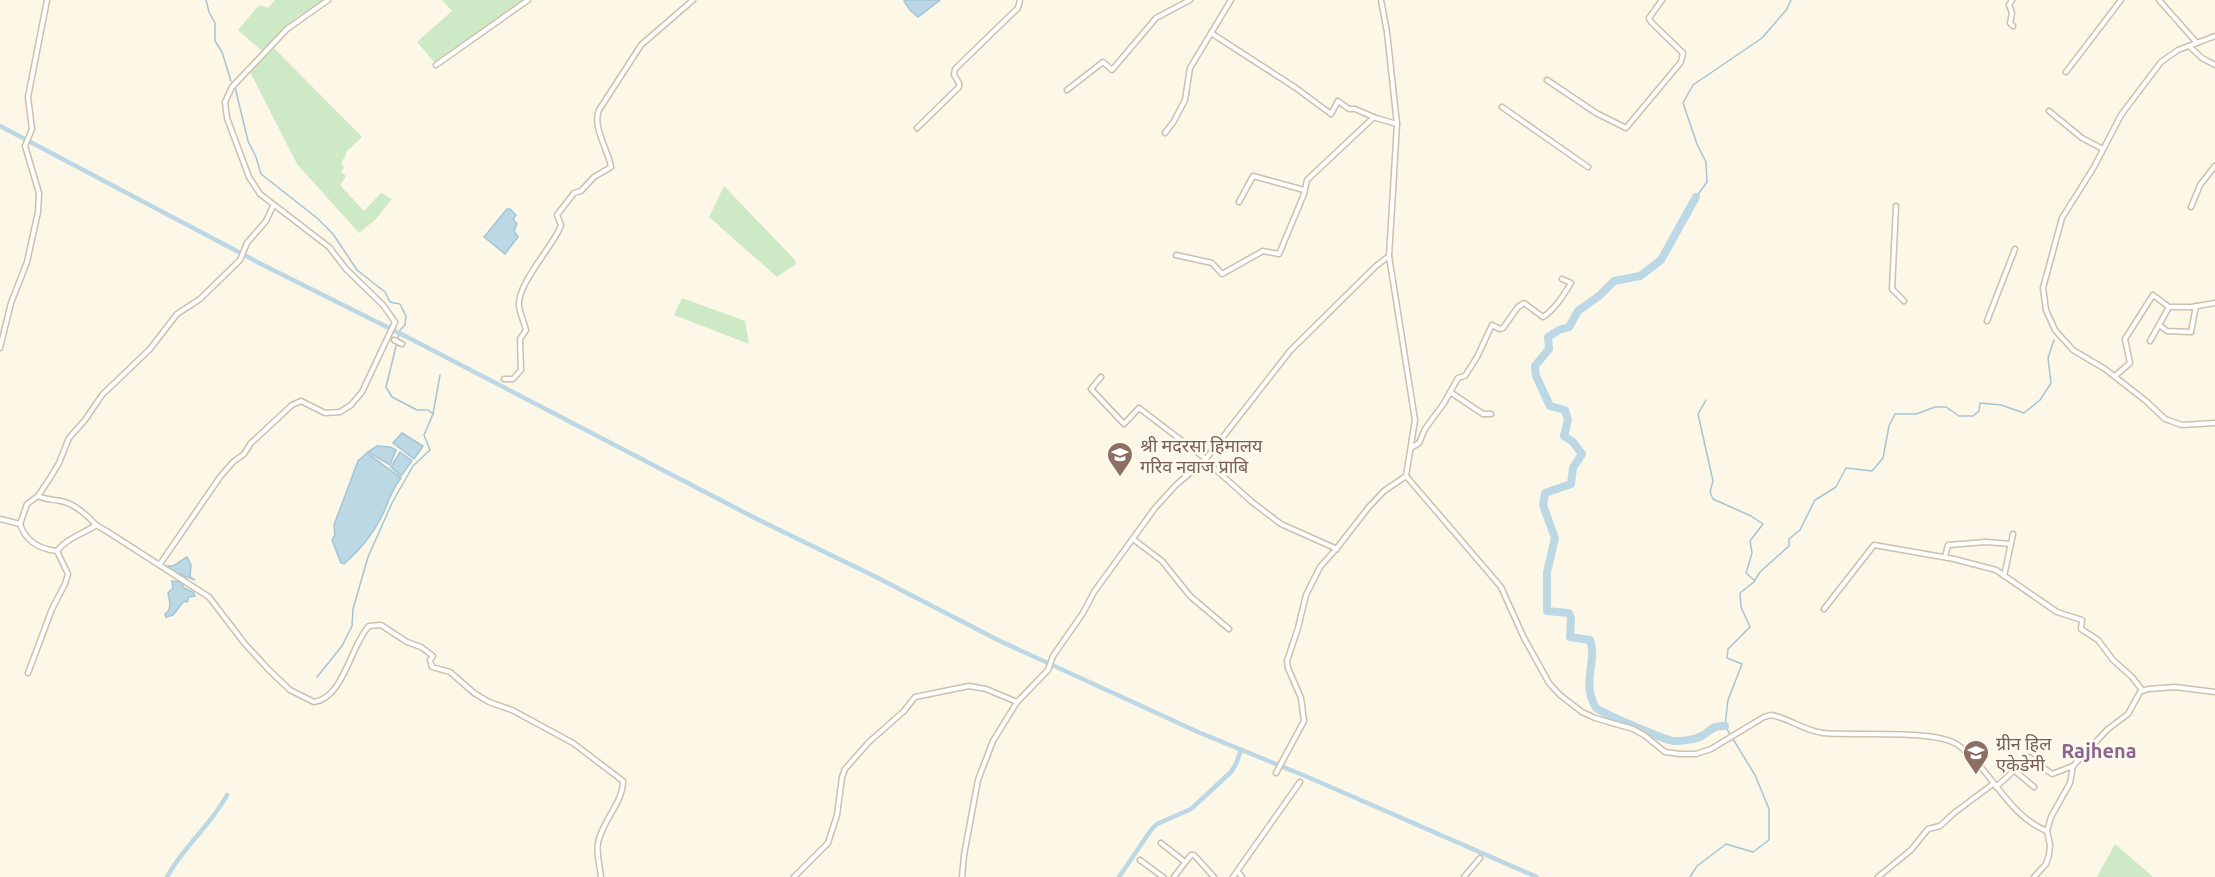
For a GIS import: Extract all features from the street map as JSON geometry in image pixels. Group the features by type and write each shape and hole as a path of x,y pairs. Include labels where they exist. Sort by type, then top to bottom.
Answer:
{"street":[{"path":"0,348 11,303 27,262 39,205 39,193 25,146 32,134 28,97 47,0"},
{"path":"160,564 220,477 233,462 244,454 251,443 292,405 301,401 325,413 340,412 351,405 362,392 395,322 383,305 346,269 329,247 260,194 249,177 227,118 225,102 232,87 287,29 328,0"},
{"path":"436,65 528,0"},
{"path":"504,379 513,379 521,370 520,339 526,330 520,313 519,301 533,268 559,230 561,225 557,215 574,193 581,191 594,177 610,169 598,124 599,110 641,45 693,0"},
{"path":"917,128 959,87 954,75 955,69 1018,8 1020,0"},
{"path":"1067,90 1103,62 1112,70 1156,18 1190,0"},
{"path":"1165,133 1185,100 1190,68 1231,0"},
{"path":"1276,772 1304,722 1301,698 1287,661 1308,588 1320,567 1337,549 1368,508 1384,491 1406,476 1416,420 1389,256 1397,124 1387,32 1381,0"},
{"path":"1547,80 1596,113 1626,128 1681,62 1683,53 1649,18 1662,0"},
{"path":"2012,0 2009,5 2012,13 2010,23 2013,26"},
{"path":"2066,72 2121,0"},
{"path":"2159,0 2197,43"},
{"path":"1211,33 1296,88 1331,114 1338,101 1349,108 1397,124"},
{"path":"2215,36 2178,50 2161,62 2121,115 2062,218 2043,288 2046,310 2055,330 2073,350 2115,376 2165,419 2182,425 2215,423"},
{"path":"2189,46 2202,58 2215,65"},
{"path":"1502,107 1588,167"},
{"path":"2049,111 2082,138 2103,149"},
{"path":"1176,255 1212,263 1222,274 1263,251 1279,254 1307,180 1374,117"},
{"path":"2192,207 2200,185 2215,166"},
{"path":"1239,202 1253,176 1304,190"},
{"path":"57,551 46,550 28,540 20,524 27,504 38,496 59,463 69,438 108,388 150,348 177,314 200,299 240,260 247,243 266,221 273,206"},
{"path":"1896,206 1892,289 1904,302"},
{"path":"1987,321 2016,249"},
{"path":"962,877 978,780 993,741 1017,702 1048,670 1053,656 1083,613 1094,592 1168,493 1206,459 1290,351 1389,256"},
{"path":"1411,448 1419,443 1425,429 1458,378 1465,376 1492,325 1503,328 1518,307 1524,303 1543,317 1571,284 1562,279"},
{"path":"2115,376 2130,363 2125,339 2153,295 2169,307 2215,303"},
{"path":"2159,325 2167,331 2191,332 2196,306"},
{"path":"2150,341 2169,307"},
{"path":"394,340 402,344"},
{"path":"1101,377 1091,389 1124,424 1139,408 1206,459 1252,502 1281,524 1337,549"},
{"path":"1450,392 1484,414 1491,414"},
{"path":"1406,476 1501,587 1524,638 1549,683 1560,695 1595,718 1633,729 1665,752 1696,754 1725,741 1771,715 1820,733 1943,738 1962,749 2022,814 2046,831"},
{"path":"38,496 49,501 70,504 96,525 209,597 245,644 269,670 290,690 314,702 326,697 339,681 358,641 369,626 381,625 431,654 432,667 450,672 474,693 489,702 512,710 573,743 623,781 622,790 602,828 598,842 601,877"},
{"path":"0,519 20,524"},
{"path":"57,551 62,544 96,525"},
{"path":"2004,576 2013,534"},
{"path":"1133,539 1162,561 1190,596 1229,629"},
{"path":"1945,557 1948,545 1986,542 2011,544"},
{"path":"1824,609 1874,545 1975,563 1996,570 2057,612 2082,620 2080,629 2098,640 2113,660 2142,690"},
{"path":"28,673 52,609 68,578 66,568 57,551"},
{"path":"794,877 828,843 837,815 842,777 850,762 904,711 915,697 969,686 986,689 1017,702"},
{"path":"2142,690 2175,687 2215,692"},
{"path":"1878,877 1911,850 1928,830 1940,826 2028,757 2052,774 2073,766 2108,729 2128,714 2142,690"},
{"path":"2034,877 2046,864 2050,845 2046,831 2070,783 2073,766"},
{"path":"2014,770 2034,787"},
{"path":"1233,877 1300,782"},
{"path":"1161,843 1185,862"},
{"path":"1174,877 1191,855 1194,855 1214,877"},
{"path":"1464,877 1480,858"},
{"path":"1140,860 1163,877"},
{"path":"1238,872 1242,877"}],"green space":[{"path":"275,0 323,0 297,17 262,51 238,30 259,5 268,8"},
{"path":"442,0 525,0 435,63 417,42 452,11"},
{"path":"274,48 362,137 346,152 341,162 344,168 341,172 346,176 340,185 364,211 381,193 392,199 376,219 359,233 297,164 250,72"},
{"path":"724,186 795,260 796,264 777,277 709,217"},
{"path":"682,298 745,321 749,344 674,315"},
{"path":"2115,844 2153,877 2097,877"}],"water":[{"path":"905,0 940,0 918,17 910,10"},
{"path":"507,209 516,215 513,219 517,224 514,231 518,237 505,254 484,237"},
{"path":"402,433 423,446 414,459 393,443"},
{"path":"377,446 396,450 390,465 368,452"},
{"path":"400,452 412,461 401,476 391,467"},
{"path":"367,453 401,478 374,529 344,564 341,563 332,540 335,535 334,525 358,461"},
{"path":"187,557 191,565 190,577 195,580 174,572 168,566 173,566"},
{"path":"172,581 181,582 184,588 193,592 195,596 189,597 187,602 184,601 173,615 166,617 165,614 170,607 168,593 173,588"}],"waterway":[{"path":"206,0 215,23 215,41 222,52 231,81"},
{"path":"1696,197 1707,182 1706,162 1697,144 1683,103 1693,85 1762,38 1787,9 1791,0"},
{"path":"235,87 248,141 261,174 317,218 333,234 357,270 385,292 390,302 400,304 406,316 405,325 400,330 386,387 392,397 417,410 428,410 433,414"},
{"path":"0,126 265,266 1000,641 1198,732 1537,877"},
{"path":"1696,197 1661,260 1640,276 1614,281 1599,296 1578,311 1569,327 1548,337 1549,349 1535,366 1536,376 1550,406 1565,410 1568,420 1564,436 1573,442 1582,454 1573,468 1571,484 1545,493 1543,505 1555,538 1547,572 1547,611 1569,613 1570,637 1590,640 1592,654 1589,684 1596,708 1673,741 1697,738 1716,727 1725,726"},
{"path":"1755,580 1760,572 1789,546 1789,539 1800,530 1815,500 1836,487 1846,468 1872,471 1883,458 1889,426 1895,414 1916,414 1935,407 1946,407 1959,416 1973,416 1979,411 1980,403 2001,405 2024,413 2040,400 2051,383 2048,358 2054,340"},
{"path":"317,677 342,646 352,626 353,609 368,557 392,503 413,466 430,450 424,435 433,414 440,375"},
{"path":"1690,877 1697,866 1726,844 1753,852 1769,840 1769,809 1755,775 1725,726 1728,700 1742,664 1727,658 1728,649 1750,627 1741,607 1740,593 1755,581 1746,573 1752,553 1750,541 1763,524 1713,499 1710,492 1713,481 1698,414 1706,400"},
{"path":"1119,877 1151,830 1157,824 1191,809 1231,772 1241,750"},
{"path":"167,877 227,795"}],"place":[{"name":"श्री मदरसा हिमालय गरिव नवाज प्राबि","path":"1120,478"},
{"name":"ग्रीन हिल एकेडेमी","path":"1976,776"}],"district":[{"name":"Rajhena","path":"2099,750"}]}
